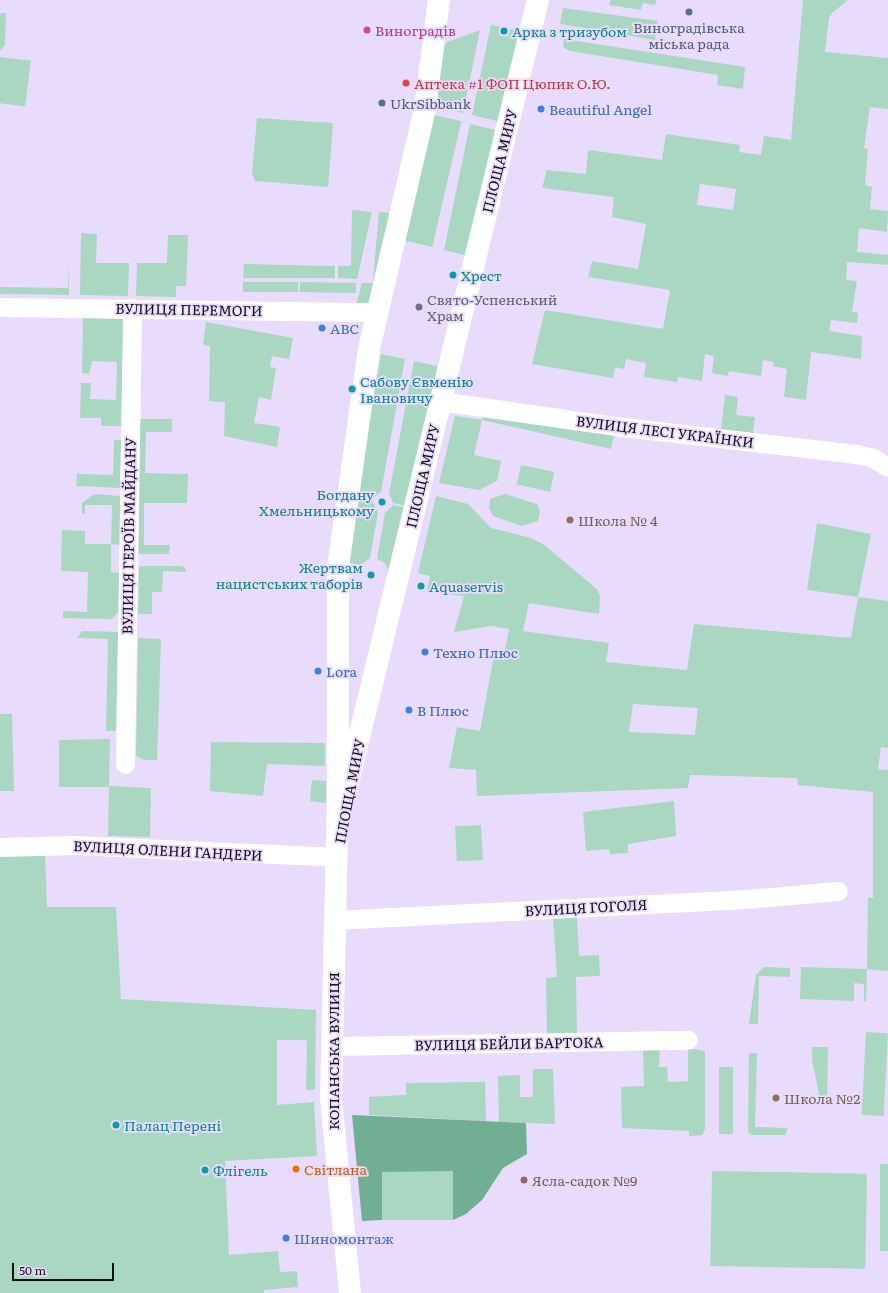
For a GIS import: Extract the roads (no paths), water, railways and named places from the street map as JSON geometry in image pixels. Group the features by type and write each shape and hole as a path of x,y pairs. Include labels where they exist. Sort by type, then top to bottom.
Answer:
{"highway":[{"name":"ПЛОЩА МИРУ","path":"336,857 337,682 340,553 347,493 377,312 425,108 439,0"},
{"name":"ПЛОЩА МИРУ","path":"336,857 347,788 538,0"},
{"path":"337,682 347,698 353,700 366,694 373,680"},
{"name":"КОПАНСЬКА ВУЛИЦЯ","path":"336,857 331,1046 331,1113 350,1293"}],"street":[{"name":"ВУЛИЦЯ ПЕРЕМОГИ","path":"0,307 377,312"},
{"name":"ВУЛИЦЯ ГЕРОЇВ МАЙДАНУ","path":"124,764 132,308"},
{"name":"ВУЛИЦЯ ЛЕСІ УКРАЇНКИ","path":"440,401 623,427 856,454 873,458 888,464"},
{"name":"ВУЛИЦЯ ОЛЕНИ ГАНДЕРИ","path":"0,847 74,845 336,857"},
{"name":"ВУЛИЦЯ ГОГОЛЯ","path":"334,920 747,899 838,891"},
{"name":"ВУЛИЦЯ БЕЙЛИ БАРТОКА","path":"331,1046 688,1040"}],"place":[{"name":"Виноградівська міська рада","path":"689,12"},
{"name":"Виноградів","path":"367,30"},
{"name":"Арка з тризубом","path":"504,31"},
{"name":"Аптека #1 ФОП Цюпик О.Ю.","path":"406,83"},
{"name":"UkrSibbank","path":"382,103"},
{"name":"Beautiful Angel","path":"541,109"},
{"name":"Хрест","path":"453,275"},
{"name":"Свято-Успенський Храм","path":"419,307"},
{"name":"ABC","path":"322,328"},
{"name":"Сабову Євменію Івановичу","path":"352,389"},
{"name":"Богдану Хмельницькому","path":"382,502"},
{"name":"Школа № 4","path":"570,520"},
{"name":"Жертвам нацистських таборів","path":"371,575"},
{"name":"Aquaservis","path":"421,586"},
{"name":"Техно Плюс","path":"425,652"},
{"name":"Lora","path":"318,671"},
{"name":"В Плюс","path":"409,710"},
{"name":"Школа №2","path":"776,1098"},
{"name":"Палац Перені","path":"116,1125"},
{"name":"Світлана","path":"296,1169"},
{"name":"Флігель","path":"205,1170"},
{"name":"Ясла-садок №9","path":"524,1180"},
{"name":"Шиномонтаж","path":"286,1238"}]}
